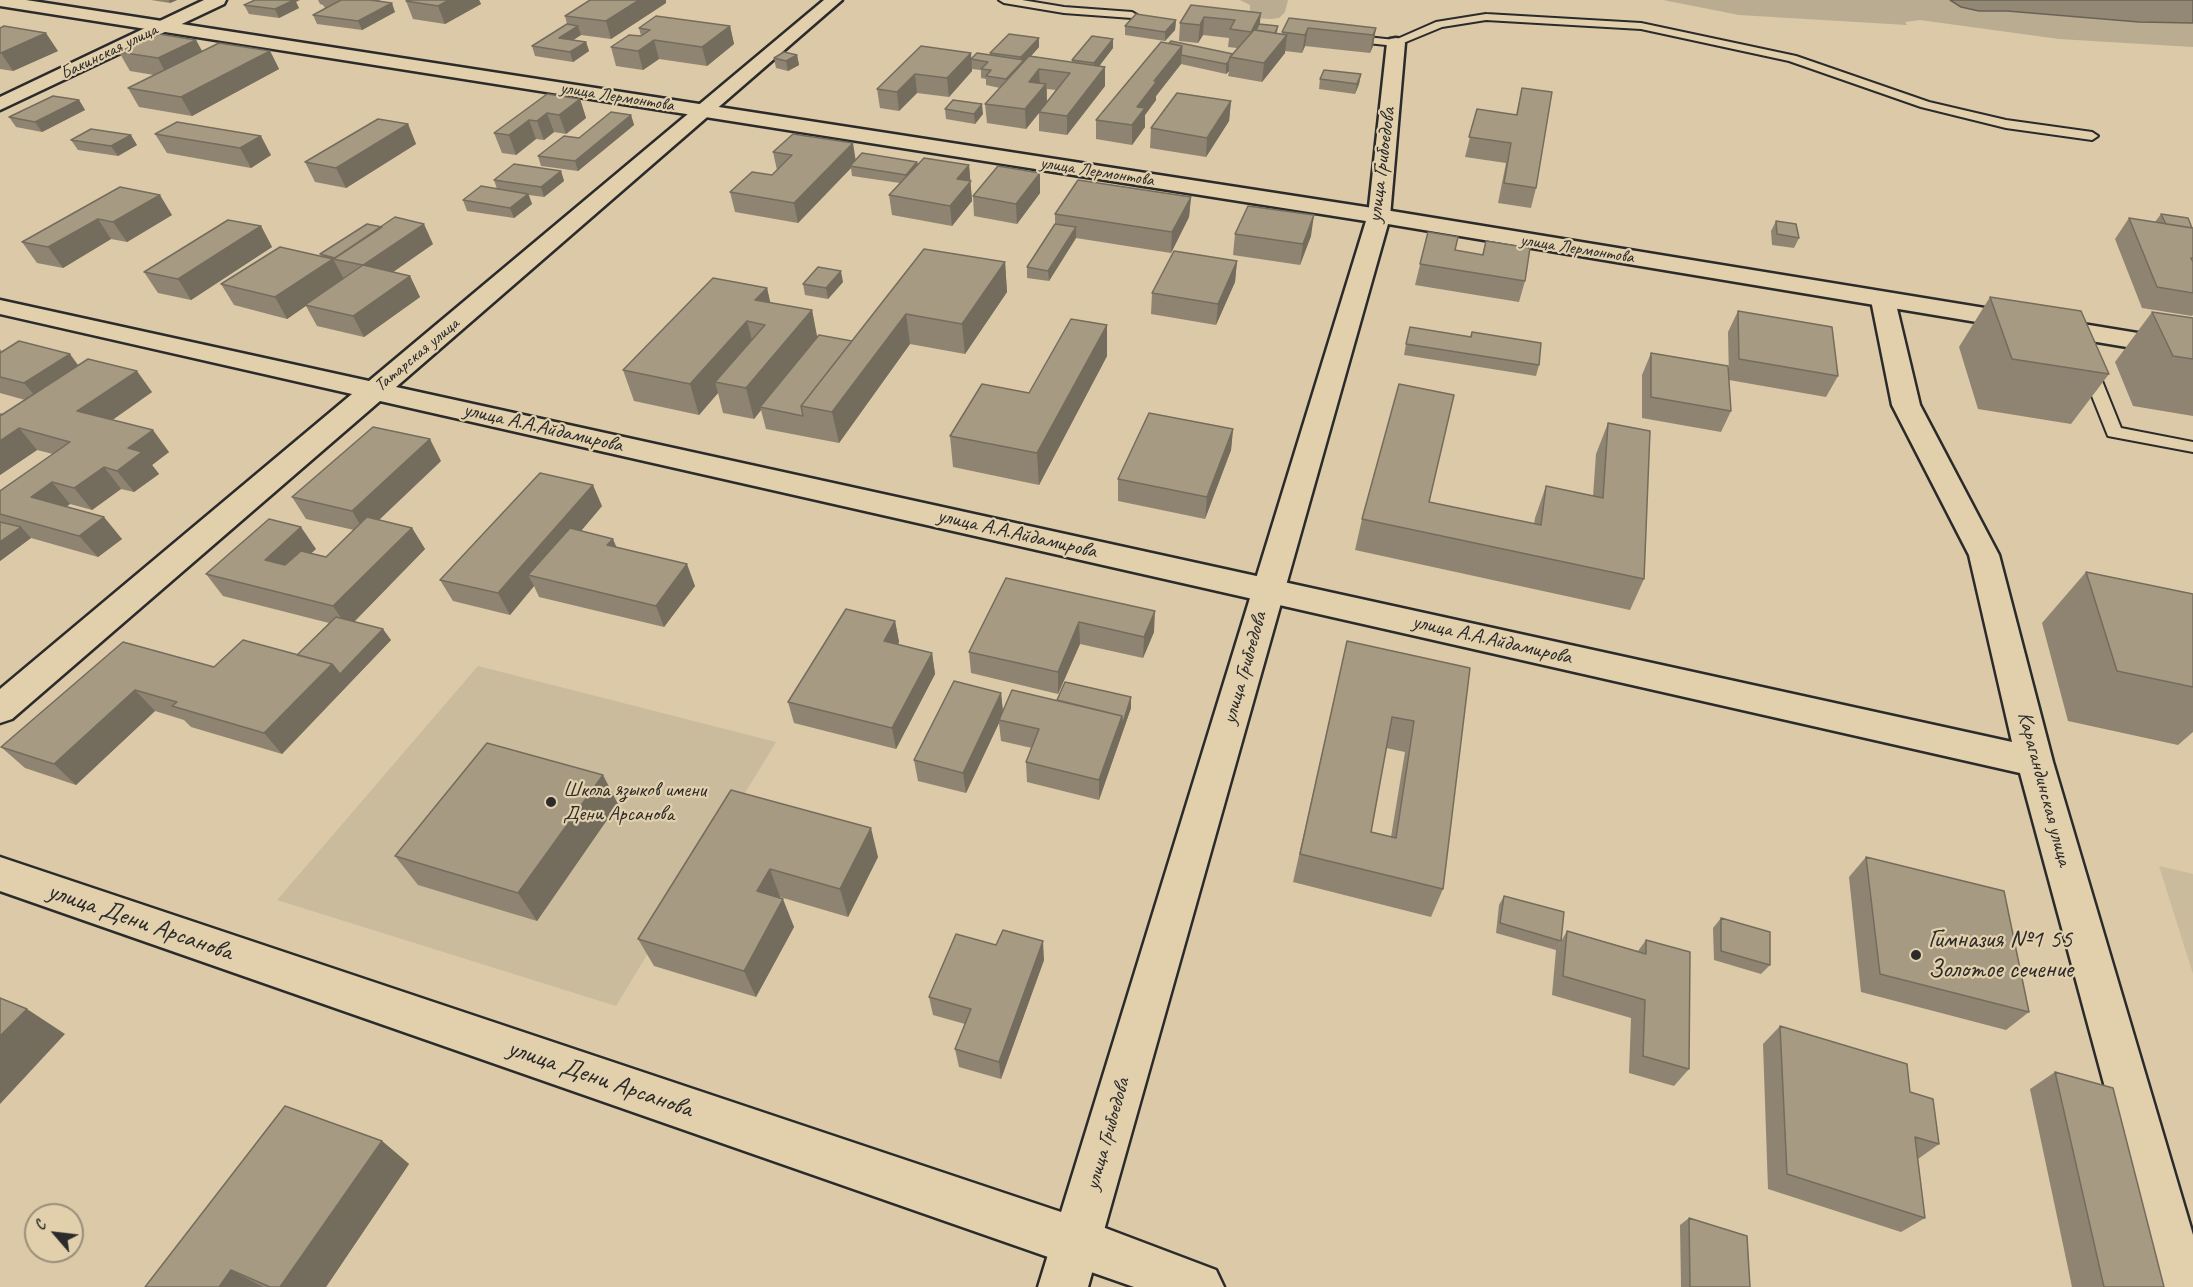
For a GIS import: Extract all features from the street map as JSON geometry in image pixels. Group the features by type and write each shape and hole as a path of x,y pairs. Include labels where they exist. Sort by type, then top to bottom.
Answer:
{"street":[{"name":"Бакинская улица","path":"0,104 218,0"},
{"name":"Татарская улица","path":"0,710 834,0"},
{"name":"улица Лермонтова","path":"0,1 1379,216 2193,350"},
{"name":"улица Грибоедова","path":"1063,1287 1379,216 1396,43"},
{"name":"Карагандинская улица","path":"1883,300 1906,405 1984,555 2035,762 2184,1287"},
{"name":"улица А.А.Айдамирова","path":"0,307 2035,762"},
{"name":"улица Дени Арсанова","path":"0,874 1076,1241 1199,1287"}],"lane":[{"path":"1004,0 1064,10 1132,15"},
{"path":"1337,36 1396,43 1440,24 1486,17 1641,26 1792,58 1925,105 2006,124 2092,135"},
{"path":"2074,330 2114,432 2193,447"}],"shaded area":[{"path":"1240,0 1288,0 1285,12 1279,18 1271,19 1254,18 1250,14 1250,5"},
{"path":"1663,0 1950,0 1961,7 1979,11 2007,11 2139,22 2193,23 2193,47 2059,39 1920,20 1905,22 1907,25 1739,15"},
{"path":"1950,0 2193,0 2193,23 2139,22 2007,11 1979,11 1961,7"},
{"name":"Школа языков имени Дени Арсанова","path":"478,666 776,742 616,1006 277,900"},
{"path":"2159,866 2193,874 2193,974"}],"building":[{"path":"255,0 294,0 275,9 244,5"},
{"path":"341,0 392,3 358,21 313,15"},
{"path":"449,0 438,6 406,1"},
{"path":"590,0 639,0 606,21 565,16"},
{"path":"1191,5 1261,13 1251,32 1230,29 1235,20 1204,17 1200,25 1180,23"},
{"path":"1136,14 1176,20 1165,32 1125,26"},
{"path":"656,16 730,26 702,47 654,40 638,51 611,47 629,35 641,36 650,30 639,28"},
{"path":"1289,18 1376,28 1373,35 1308,28 1305,35 1282,32"},
{"path":"567,24 578,26 559,38 586,42 570,52 532,46"},
{"path":"1259,24 1278,26 1275,33 1256,30"},
{"path":"4,26 46,33 0,53 0,28"},
{"path":"1254,30 1287,35 1264,63 1230,57"},
{"path":"159,34 196,40 158,58 119,52"},
{"path":"1009,34 1039,38 1021,57 990,53"},
{"path":"1092,36 1113,39 1094,63 1072,60"},
{"path":"1171,41 1233,54 1226,64 1181,55 1182,46 1169,43"},
{"path":"1161,42 1182,46 1137,107 1145,108 1132,125 1096,120"},
{"path":"219,43 270,51 181,97 128,88"},
{"path":"921,46 971,53 947,78 915,74 897,92 877,89"},
{"path":"784,52 797,55 786,61 774,58"},
{"path":"977,53 1024,60 1006,79 986,76 991,70 981,69 988,62 971,59"},
{"path":"1029,56 1105,67 1067,116 1039,112 1070,73 1039,69 1029,82 1046,84 1025,109 985,104"},
{"path":"1324,70 1361,74 1357,84 1320,79"},
{"path":"1522,88 1552,92 1536,188 1504,183 1511,143 1469,137 1477,109 1517,115"},
{"path":"1177,93 1231,101 1207,138 1151,128"},
{"path":"547,94 580,99 559,115 547,113 537,121 529,120 509,135 494,133"},
{"path":"53,96 79,100 35,122 9,117"},
{"path":"953,100 982,104 974,114 945,109"},
{"path":"611,112 631,115 575,161 538,156 564,136 579,138"},
{"path":"378,119 408,124 336,168 305,162"},
{"path":"177,122 261,136 240,148 155,134"},
{"path":"91,129 131,135 111,146 71,140"},
{"path":"793,134 853,143 794,203 730,192 752,172 772,175 792,155 773,152"},
{"path":"862,153 917,162 906,175 850,166"},
{"path":"924,158 969,165 957,179 971,181 950,206 889,195"},
{"path":"514,164 561,171 541,187 494,180"},
{"path":"998,166 1040,173 1016,204 973,196"},
{"path":"1078,180 1191,197 1172,232 1055,214"},
{"path":"481,186 528,194 510,208 463,200"},
{"path":"120,187 160,195 113,222 98,219 48,247 22,242"},
{"path":"1248,206 1314,215 1303,244 1235,234"},
{"path":"2161,214 2188,218 2192,228 2166,224"},
{"path":"395,217 424,224 363,265 333,259"},
{"path":"2129,218 2193,228 2193,258 2191,258 2193,293 2157,287"},
{"path":"228,220 261,226 178,279 144,272"},
{"path":"1776,221 1796,224 1799,238 1777,234"},
{"path":"367,224 382,227 335,258 320,254"},
{"path":"1055,224 1076,227 1048,271 1027,267"},
{"path":"1428,232 1458,237 1455,250 1483,255 1486,241 1530,248 1525,281 1420,264"},
{"path":"280,247 333,259 275,297 221,284"},
{"path":"924,249 1005,262 962,324 906,314 832,412 801,406"},
{"path":"1174,251 1237,261 1218,304 1152,293"},
{"path":"363,265 410,276 353,316 305,305"},
{"path":"818,267 841,271 826,288 803,284"},
{"path":"713,278 767,288 755,300 812,310 746,388 715,382 765,325 747,321 690,384 623,370"},
{"path":"1990,297 2081,311 2109,374 2012,359"},
{"path":"1738,311 1832,327 1838,376 1739,359"},
{"path":"2152,312 2193,318 2193,359 2173,356"},
{"path":"1071,319 1107,325 1037,453 950,436 982,384 1029,393"},
{"path":"1410,327 1471,337 1472,332 1541,343 1539,365 1406,344"},
{"path":"819,335 852,341 801,406 803,416 760,407"},
{"path":"19,341 70,354 24,383 0,377 0,353"},
{"path":"1651,353 1728,366 1731,411 1651,397"},
{"path":"88,359 137,371 77,411 153,430 128,448 142,452 117,471 104,467 74,488 52,482 31,497 104,517 79,536 0,514 0,491 70,442 19,428 0,441 0,416"},
{"path":"1399,384 1454,395 1429,502 1541,525 1546,486 1603,498 1608,423 1650,431 1644,579 1362,519"},
{"path":"1149,413 1233,429 1207,497 1118,479"},
{"path":"373,427 430,439 352,511 292,497"},
{"path":"540,473 593,485 498,593 440,580"},
{"path":"367,517 412,528 333,606 206,574 269,519 301,527 265,560 285,565 301,551 326,557"},
{"path":"0,522 21,527 0,542"},
{"path":"570,528 613,539 607,545 687,564 656,606 528,575"},
{"path":"2086,572 2193,594 2193,687 2117,671"},
{"path":"1006,578 1155,611 1144,637 1079,622 1058,672 969,652"},
{"path":"846,609 895,621 884,641 932,653 892,728 788,702"},
{"path":"336,617 383,629 340,674 332,664 297,655"},
{"path":"243,640 332,664 264,733 172,706 177,702 135,690 54,764 1,747 123,642 214,667"},
{"path":"1347,641 1470,668 1443,889 1300,854","holes":["1392,717 1414,721 1396,838 1371,832"]},
{"path":"954,681 1001,693 963,773 914,760"},
{"path":"1065,682 1131,697 1122,726 1122,716 1057,700"},
{"path":"1012,690 1122,716 1099,780 1026,762 1039,729 999,720"},
{"path":"487,743 603,775 518,893 395,856"},
{"path":"731,790 871,828 840,889 770,869 757,891 783,899 744,971 638,939"},
{"path":"1866,857 2004,891 2029,1012 1880,974"},
{"path":"1504,896 1564,912 1561,941 1500,923"},
{"path":"1721,918 1770,932 1770,965 1721,951"},
{"path":"1003,930 1043,941 999,1062 955,1049 971,1009 929,997 956,934 996,945"},
{"path":"1567,931 1646,954 1646,940 1690,952 1689,1069 1643,1056 1645,1000 1563,976"},
{"path":"0,998 27,1009 0,1036"},
{"path":"1780,1026 1907,1064 1910,1092 1933,1099 1939,1144 1915,1137 1925,1218 1787,1174"},
{"path":"2055,1072 2113,1088 2164,1287 2104,1287"},
{"path":"285,1106 382,1141 280,1287 270,1287 231,1270 219,1287 145,1287"},
{"path":"1689,1218 1747,1236 1750,1287 1690,1287"}],"place":[{"name":"Школа языков имени Дени Арсанова","path":"551,802"},
{"name":"Гимназия №1 55 Золотое сечение","path":"1916,955"}]}
